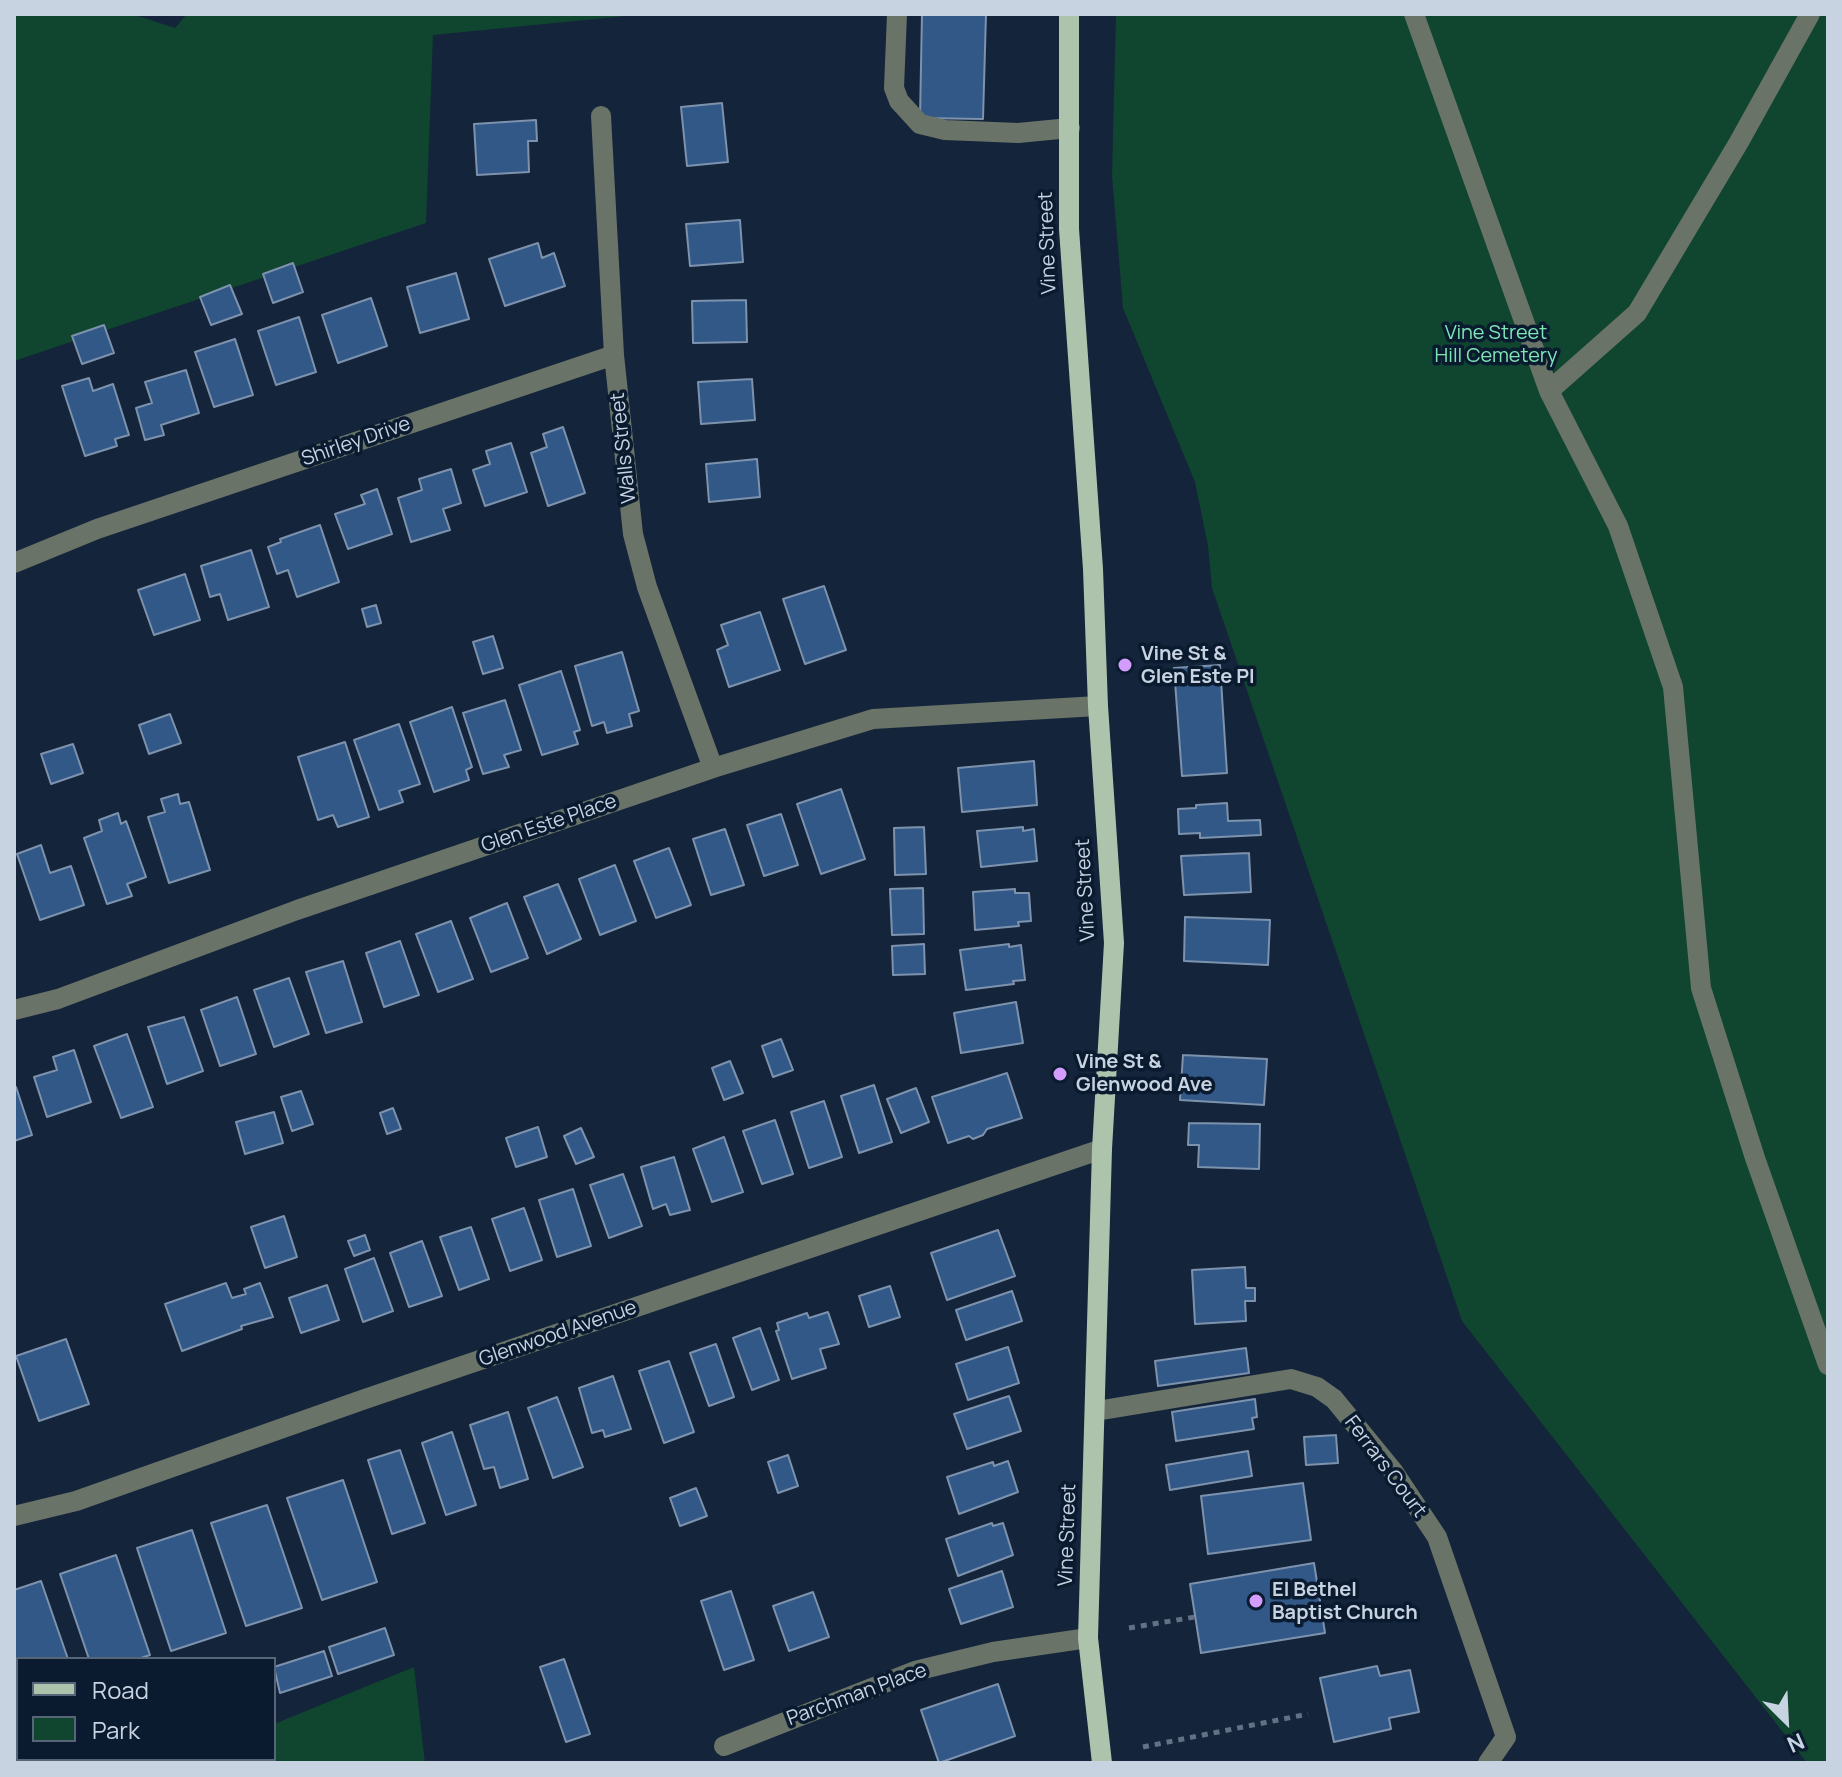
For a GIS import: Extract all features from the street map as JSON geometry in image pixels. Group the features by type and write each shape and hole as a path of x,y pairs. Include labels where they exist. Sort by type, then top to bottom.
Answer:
{"main road":[{"name":"Vine Street","path":"1069,14 1069,229 1093,569 1098,706 1114,943 1102,1149 1088,1638 1102,1763"}],"street":[{"path":"897,14 894,88 899,101 920,124 945,130 1018,133 1070,128"},
{"path":"1414,14 1549,391 1618,526 1673,687 1701,988 1755,1158 1828,1365"},
{"path":"1549,391 1637,313 1739,142 1810,14"},
{"name":"Walls Street","path":"601,116 614,355 633,534 647,587 713,768"},
{"name":"Shirley Drive","path":"14,563 97,529 614,355"},
{"name":"Glen Este Place","path":"14,1010 58,999 297,910 713,768 873,719 1098,706"},
{"name":"Glenwood Avenue","path":"14,1516 76,1501 380,1394 1102,1149"},
{"name":"Ferrars Court","path":"1096,1411 1291,1379 1317,1387 1334,1399 1393,1471 1437,1537 1506,1737 1488,1763"},
{"name":"Parchman Place","path":"724,1746 915,1671 993,1652 1088,1638"}],"path":[{"path":"1129,1628 1195,1617"},
{"path":"1143,1747 1308,1714"}],"green space":[{"path":"14,14 132,14 175,28 187,14 646,14 433,35 426,223 14,361"},
{"name":"Vine Street Hill Cemetery","path":"1116,14 1828,14 1828,1763 1807,1763 1462,1321 1212,588 1208,546 1195,482 1123,308 1112,176"},
{"path":"414,1667 425,1763 177,1763 276,1761 276,1723"}],"building":[{"path":"922,14 986,14 983,119 920,118"},
{"path":"722,103 728,162 687,166 681,107"},
{"path":"536,120 537,141 528,141 529,172 477,175 474,124"},
{"path":"740,220 743,262 690,266 686,224"},
{"path":"538,243 542,258 554,253 565,286 505,306 489,259"},
{"path":"293,263 303,292 273,303 263,274"},
{"path":"456,273 469,319 420,333 407,287"},
{"path":"230,285 242,314 211,325 200,297"},
{"path":"371,298 387,346 338,363 322,315"},
{"path":"746,300 747,342 693,343 692,301"},
{"path":"299,317 316,372 276,385 258,331"},
{"path":"104,325 114,353 82,364 72,336"},
{"path":"235,339 253,395 214,407 195,352"},
{"path":"186,370 199,413 161,425 164,435 145,440 136,408 152,403 145,382"},
{"path":"89,378 93,391 113,384 129,435 115,439 117,446 85,456 62,386"},
{"path":"752,379 755,420 701,424 698,382"},
{"path":"563,427 585,493 548,506 531,453 547,447 543,434"},
{"path":"511,443 527,492 485,506 473,470 490,464 486,451"},
{"path":"757,459 760,497 709,502 706,464"},
{"path":"451,469 461,503 443,509 450,530 411,542 398,498 422,490 419,479"},
{"path":"377,489 392,534 348,549 335,514 365,504 361,495"},
{"path":"320,525 339,582 297,597 288,570 277,574 268,547 281,542 280,539"},
{"path":"251,550 269,607 228,620 220,594 210,597 201,566"},
{"path":"185,574 200,620 154,635 138,590"},
{"path":"824,586 846,650 805,664 783,599"},
{"path":"376,605 381,623 367,627 362,609"},
{"path":"760,612 780,670 729,687 717,650 728,645 721,625"},
{"path":"493,636 503,668 483,674 473,642"},
{"path":"622,652 639,711 629,714 632,726 607,733 604,722 592,726 575,666"},
{"path":"1220,665 1227,773 1182,776 1174,668"},
{"path":"561,671 580,730 574,732 578,744 542,755 519,685"},
{"path":"505,700 521,750 504,755 509,767 483,774 463,713"},
{"path":"452,707 472,767 466,770 469,780 434,792 410,722"},
{"path":"170,714 181,743 149,754 139,725"},
{"path":"399,724 420,784 399,791 403,802 379,810 354,740"},
{"path":"345,742 369,817 338,827 333,815 318,820 298,757"},
{"path":"73,744 83,773 51,784 41,754"},
{"path":"1034,761 1037,805 962,812 958,768"},
{"path":"841,789 865,859 821,874 797,804"},
{"path":"178,794 180,804 189,802 210,870 169,883 148,817 165,812 161,799"},
{"path":"1227,803 1228,821 1260,820 1261,835 1200,838 1200,833 1179,834 1178,809"},
{"path":"118,813 121,824 126,821 146,877 127,884 132,896 107,904 84,838 102,831 99,820"},
{"path":"781,814 798,865 764,876 747,825"},
{"path":"924,827 926,874 895,875 894,828"},
{"path":"1023,827 1023,831 1034,829 1037,861 981,867 977,831"},
{"path":"725,829 744,885 711,895 693,839"},
{"path":"41,845 50,873 71,866 84,905 40,920 17,854"},
{"path":"669,848 691,905 656,918 634,861"},
{"path":"1249,853 1251,892 1184,895 1181,856"},
{"path":"615,865 636,921 600,935 579,879"},
{"path":"558,884 581,939 547,954 524,897"},
{"path":"923,888 924,934 892,935 890,889"},
{"path":"1015,889 1015,893 1029,893 1031,921 1018,922 1019,926 975,930 973,892"},
{"path":"507,903 528,958 491,972 470,918"},
{"path":"1185,917 1270,920 1268,965 1184,961"},
{"path":"451,921 473,979 438,992 416,934"},
{"path":"400,941 419,995 384,1007 366,953"},
{"path":"924,944 925,974 893,975 892,946"},
{"path":"1009,944 1009,947 1021,945 1025,980 966,990 960,950"},
{"path":"343,961 362,1022 326,1033 306,972"},
{"path":"289,978 309,1034 274,1047 254,990"},
{"path":"237,997 256,1054 220,1066 201,1010"},
{"path":"1016,1002 1023,1043 961,1053 954,1013"},
{"path":"184,1017 203,1071 167,1084 148,1027"},
{"path":"127,1034 153,1107 121,1118 94,1046"},
{"path":"781,1039 793,1070 773,1077 762,1046"},
{"path":"74,1050 91,1102 47,1117 34,1077 57,1070 53,1057"},
{"path":"1183,1055 1267,1059 1264,1105 1180,1100"},
{"path":"730,1061 743,1093 724,1100 712,1068"},
{"path":"1007,1073 1022,1118 987,1129 983,1135 973,1139 969,1136 948,1143 932,1097"},
{"path":"874,1085 892,1142 859,1153 841,1096"},
{"path":"14,1087 32,1135 14,1141"},
{"path":"916,1088 929,1122 901,1133 887,1099"},
{"path":"301,1091 313,1124 292,1131 281,1097"},
{"path":"824,1101 842,1157 809,1168 791,1112"},
{"path":"393,1108 401,1129 387,1134 380,1113"},
{"path":"274,1112 283,1143 245,1154 236,1122"},
{"path":"775,1120 793,1174 762,1184 743,1131"},
{"path":"1189,1123 1260,1124 1259,1169 1198,1167 1199,1145 1188,1145"},
{"path":"538,1127 547,1157 516,1167 506,1138"},
{"path":"581,1128 594,1157 576,1164 564,1136"},
{"path":"724,1137 743,1192 712,1202 693,1149"},
{"path":"674,1157 690,1210 670,1215 666,1204 653,1209 641,1167"},
{"path":"623,1174 642,1226 609,1238 590,1185"},
{"path":"573,1189 591,1246 557,1257 539,1200"},
{"path":"524,1208 542,1260 510,1271 492,1219"},
{"path":"284,1216 297,1257 265,1268 251,1227"},
{"path":"471,1227 489,1279 459,1290 440,1237"},
{"path":"998,1230 1015,1276 947,1300 931,1253"},
{"path":"365,1235 370,1250 354,1256 348,1241"},
{"path":"422,1241 442,1296 409,1307 390,1253"},
{"path":"374,1258 393,1311 363,1322 345,1269"},
{"path":"1245,1267 1246,1288 1255,1288 1255,1301 1245,1301 1246,1321 1195,1324 1192,1270"},
{"path":"226,1283 232,1298 246,1294 244,1289 260,1283 273,1317 241,1326 242,1329 182,1351 165,1304"},
{"path":"327,1285 339,1320 301,1333 289,1298"},
{"path":"890,1286 900,1317 869,1327 859,1296"},
{"path":"1012,1291 1022,1321 966,1340 956,1310"},
{"path":"828,1312 839,1344 820,1349 826,1368 792,1379 776,1331 779,1330 777,1323 807,1313 809,1318"},
{"path":"760,1328 779,1380 752,1390 733,1338"},
{"path":"66,1339 89,1404 39,1421 16,1356"},
{"path":"716,1344 734,1397 709,1406 690,1353"},
{"path":"1008,1347 1019,1383 968,1400 956,1364"},
{"path":"1246,1348 1249,1373 1158,1386 1155,1361"},
{"path":"669,1361 694,1432 664,1443 639,1371"},
{"path":"613,1376 631,1429 605,1437 603,1430 592,1433 579,1388"},
{"path":"1009,1396 1021,1431 967,1449 954,1414"},
{"path":"557,1397 583,1467 553,1478 528,1408"},
{"path":"1255,1399 1257,1417 1252,1418 1254,1429 1176,1441 1172,1412"},
{"path":"508,1412 528,1479 500,1488 494,1467 484,1469 470,1425"},
{"path":"452,1432 476,1505 446,1515 422,1443"},
{"path":"1336,1435 1338,1463 1306,1465 1304,1437"},
{"path":"400,1450 425,1523 392,1534 368,1460"},
{"path":"1248,1451 1252,1476 1170,1490 1166,1465"},
{"path":"788,1455 798,1486 778,1493 768,1462"},
{"path":"1008,1461 1018,1492 959,1514 947,1477 993,1462 994,1466"},
{"path":"343,1480 377,1582 322,1600 287,1498"},
{"path":"1303,1483 1311,1540 1208,1554 1201,1496"},
{"path":"696,1488 707,1516 680,1526 670,1498"},
{"path":"267,1505 302,1608 246,1626 211,1523"},
{"path":"992,1523 993,1526 1003,1523 1013,1555 958,1576 946,1539"},
{"path":"192,1530 226,1633 171,1651 137,1548"},
{"path":"116,1555 150,1655 88,1657 60,1574"},
{"name":"El Bethel Baptist Church","path":"1314,1563 1325,1633 1201,1653 1190,1584"},
{"path":"1002,1571 1013,1607 961,1624 949,1589"},
{"path":"41,1581 67,1657 16,1657 16,1686 14,1681 14,1590"},
{"path":"731,1591 754,1660 724,1670 701,1601"},
{"path":"813,1592 829,1637 789,1651 773,1606"},
{"path":"385,1628 394,1655 338,1674 329,1647"},
{"path":"324,1651 332,1676 280,1693 276,1666"},
{"path":"564,1659 590,1734 566,1742 540,1667"},
{"path":"1377,1666 1380,1676 1410,1670 1419,1712 1389,1718 1391,1729 1334,1742 1320,1678"},
{"path":"998,1684 1015,1736 939,1763 921,1710"},
{"path":"38,1761 72,1761 66,1763"}],"place":[{"name":"Vine St & Glen Este Pl","path":"1125,665"},
{"name":"Vine St & Glenwood Ave","path":"1060,1074"},
{"name":"El Bethel Baptist Church","path":"1256,1601"}]}
